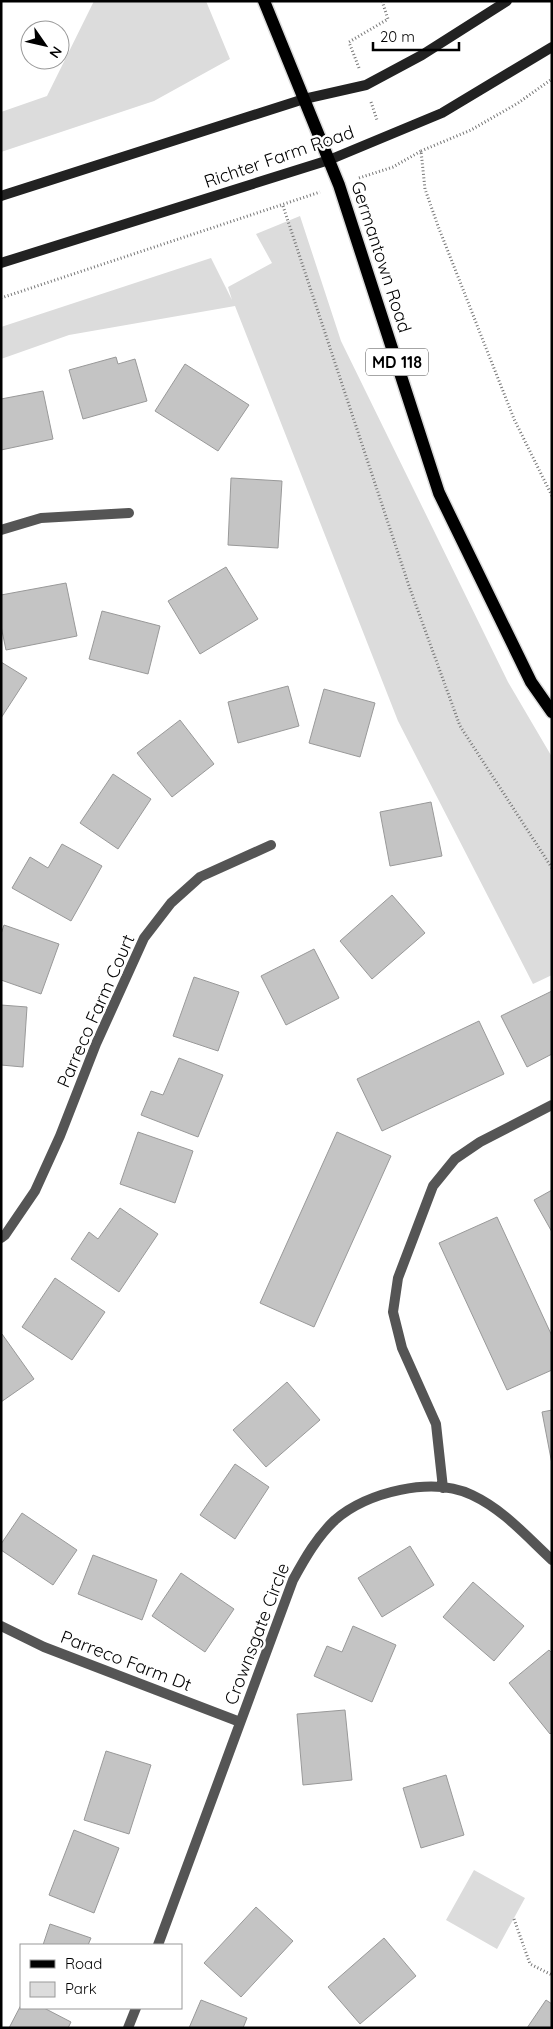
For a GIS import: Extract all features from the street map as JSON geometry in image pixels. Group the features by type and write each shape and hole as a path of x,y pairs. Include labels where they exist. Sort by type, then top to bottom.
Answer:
{"main road":[{"name":"Germantown Road","path":"264,1 339,185 440,493 531,682 552,712"},
{"path":"1,196 304,99 366,84 422,55 507,1"},
{"name":"Richter Farm Road","path":"1,263 329,160 442,113 552,47"}],"street":[{"path":"1,530 41,518 129,513"},
{"name":"Parreco Farm Court","path":"1,1238 6,1234 35,1191 60,1136 96,1044 144,938 171,903 200,877 271,845"},
{"path":"443,1488 436,1424 402,1348 393,1312 398,1278 433,1186 455,1159 480,1142 552,1105"},
{"name":"Crownsgate Circle","path":"158,1944 293,1580 313,1545 336,1520 362,1502 386,1494 414,1487 443,1488 470,1494 494,1508 516,1525 552,1560"},
{"name":"Parreco Farm Dt","path":"1,1626 44,1647 240,1722"},
{"path":"128,2028 136,2009"}],"path":[{"path":"349,42 388,19 382,1"},
{"path":"393,167 421,151 471,130 518,104 552,79"},
{"path":"421,151 425,189 438,226 514,419 552,496"},
{"path":"1,298 283,206 409,586 460,726 552,868"},
{"path":"514,1919 530,1964 552,1974"}],"green space":[{"path":"94,1 206,1 230,59 154,101 1,152 1,112 47,96 60,70 70,70 70,50"},
{"path":"300,216 341,341 508,682 552,757 552,975 533,984 398,721 235,306 69,335 1,359 1,327 211,258 232,300 228,287 272,263 256,234"},
{"path":"474,1870 525,1898 497,1949 446,1920"}],"building":[{"path":"116,357 118,364 135,359 147,401 83,419 69,370"},
{"path":"185,364 249,405 218,451 155,411"},
{"path":"43,391 53,439 1,450 1,399"},
{"path":"231,478 282,481 278,548 228,545"},
{"path":"226,567 258,619 200,654 168,601"},
{"path":"66,583 77,636 6,650 1,626 1,595"},
{"path":"102,611 160,626 148,674 89,659"},
{"path":"1,662 27,678 1,718"},
{"path":"288,686 299,726 238,743 228,702"},
{"path":"324,689 375,703 360,757 309,743"},
{"path":"180,720 214,764 172,797 137,753"},
{"path":"113,774 151,799 118,849 80,823"},
{"path":"431,802 442,856 390,866 380,812"},
{"path":"62,844 102,866 71,921 12,888 30,857 48,868"},
{"path":"392,895 425,933 372,979 340,941"},
{"path":"4,925 59,944 41,994 1,980 1,934"},
{"path":"314,949 339,998 286,1025 261,976"},
{"path":"194,977 239,992 218,1051 173,1036"},
{"path":"552,991 552,1054 527,1067 501,1016"},
{"path":"1,1005 27,1007 23,1067 1,1065"},
{"path":"479,1021 504,1074 382,1131 357,1079"},
{"path":"179,1058 223,1075 198,1137 141,1115 151,1091 163,1095"},
{"path":"138,1132 193,1151 175,1203 120,1184"},
{"path":"337,1132 391,1156 314,1327 260,1303"},
{"path":"552,1190 552,1232 534,1200"},
{"path":"120,1208 158,1234 119,1292 71,1259 89,1232 98,1239"},
{"path":"497,1217 552,1336 552,1370 507,1390 439,1243"},
{"path":"55,1278 105,1312 72,1360 22,1327"},
{"path":"1,1334 34,1379 1,1402"},
{"path":"287,1382 320,1420 266,1467 233,1430"},
{"path":"552,1410 552,1464 542,1412"},
{"path":"235,1464 269,1487 235,1539 200,1515"},
{"path":"22,1513 77,1550 53,1585 1,1550 1,1544"},
{"path":"410,1546 434,1585 382,1617 358,1578"},
{"path":"93,1555 157,1580 142,1620 78,1594"},
{"path":"181,1573 234,1609 205,1652 152,1616"},
{"path":"473,1582 524,1626 494,1661 443,1617"},
{"path":"353,1626 396,1645 372,1702 314,1676 327,1646 342,1652"},
{"path":"549,1650 552,1653 552,1732 550,1734 509,1683"},
{"path":"345,1710 352,1780 303,1785 297,1714"},
{"path":"106,1751 151,1765 129,1834 84,1820"},
{"path":"446,1775 464,1835 421,1848 403,1788"},
{"path":"74,1830 119,1848 94,1913 49,1895"},
{"path":"256,1907 293,1941 241,1997 204,1963"},
{"path":"50,1924 91,1938 88,1944 43,1944"},
{"path":"384,1938 416,1976 360,2024 328,1987"},
{"path":"201,2000 247,2018 243,2028 189,2028"},
{"path":"546,2000 552,2004 552,2028 527,2028"},
{"path":"20,2007 20,2009 46,2009 71,2022 68,2028 9,2028"}]}
